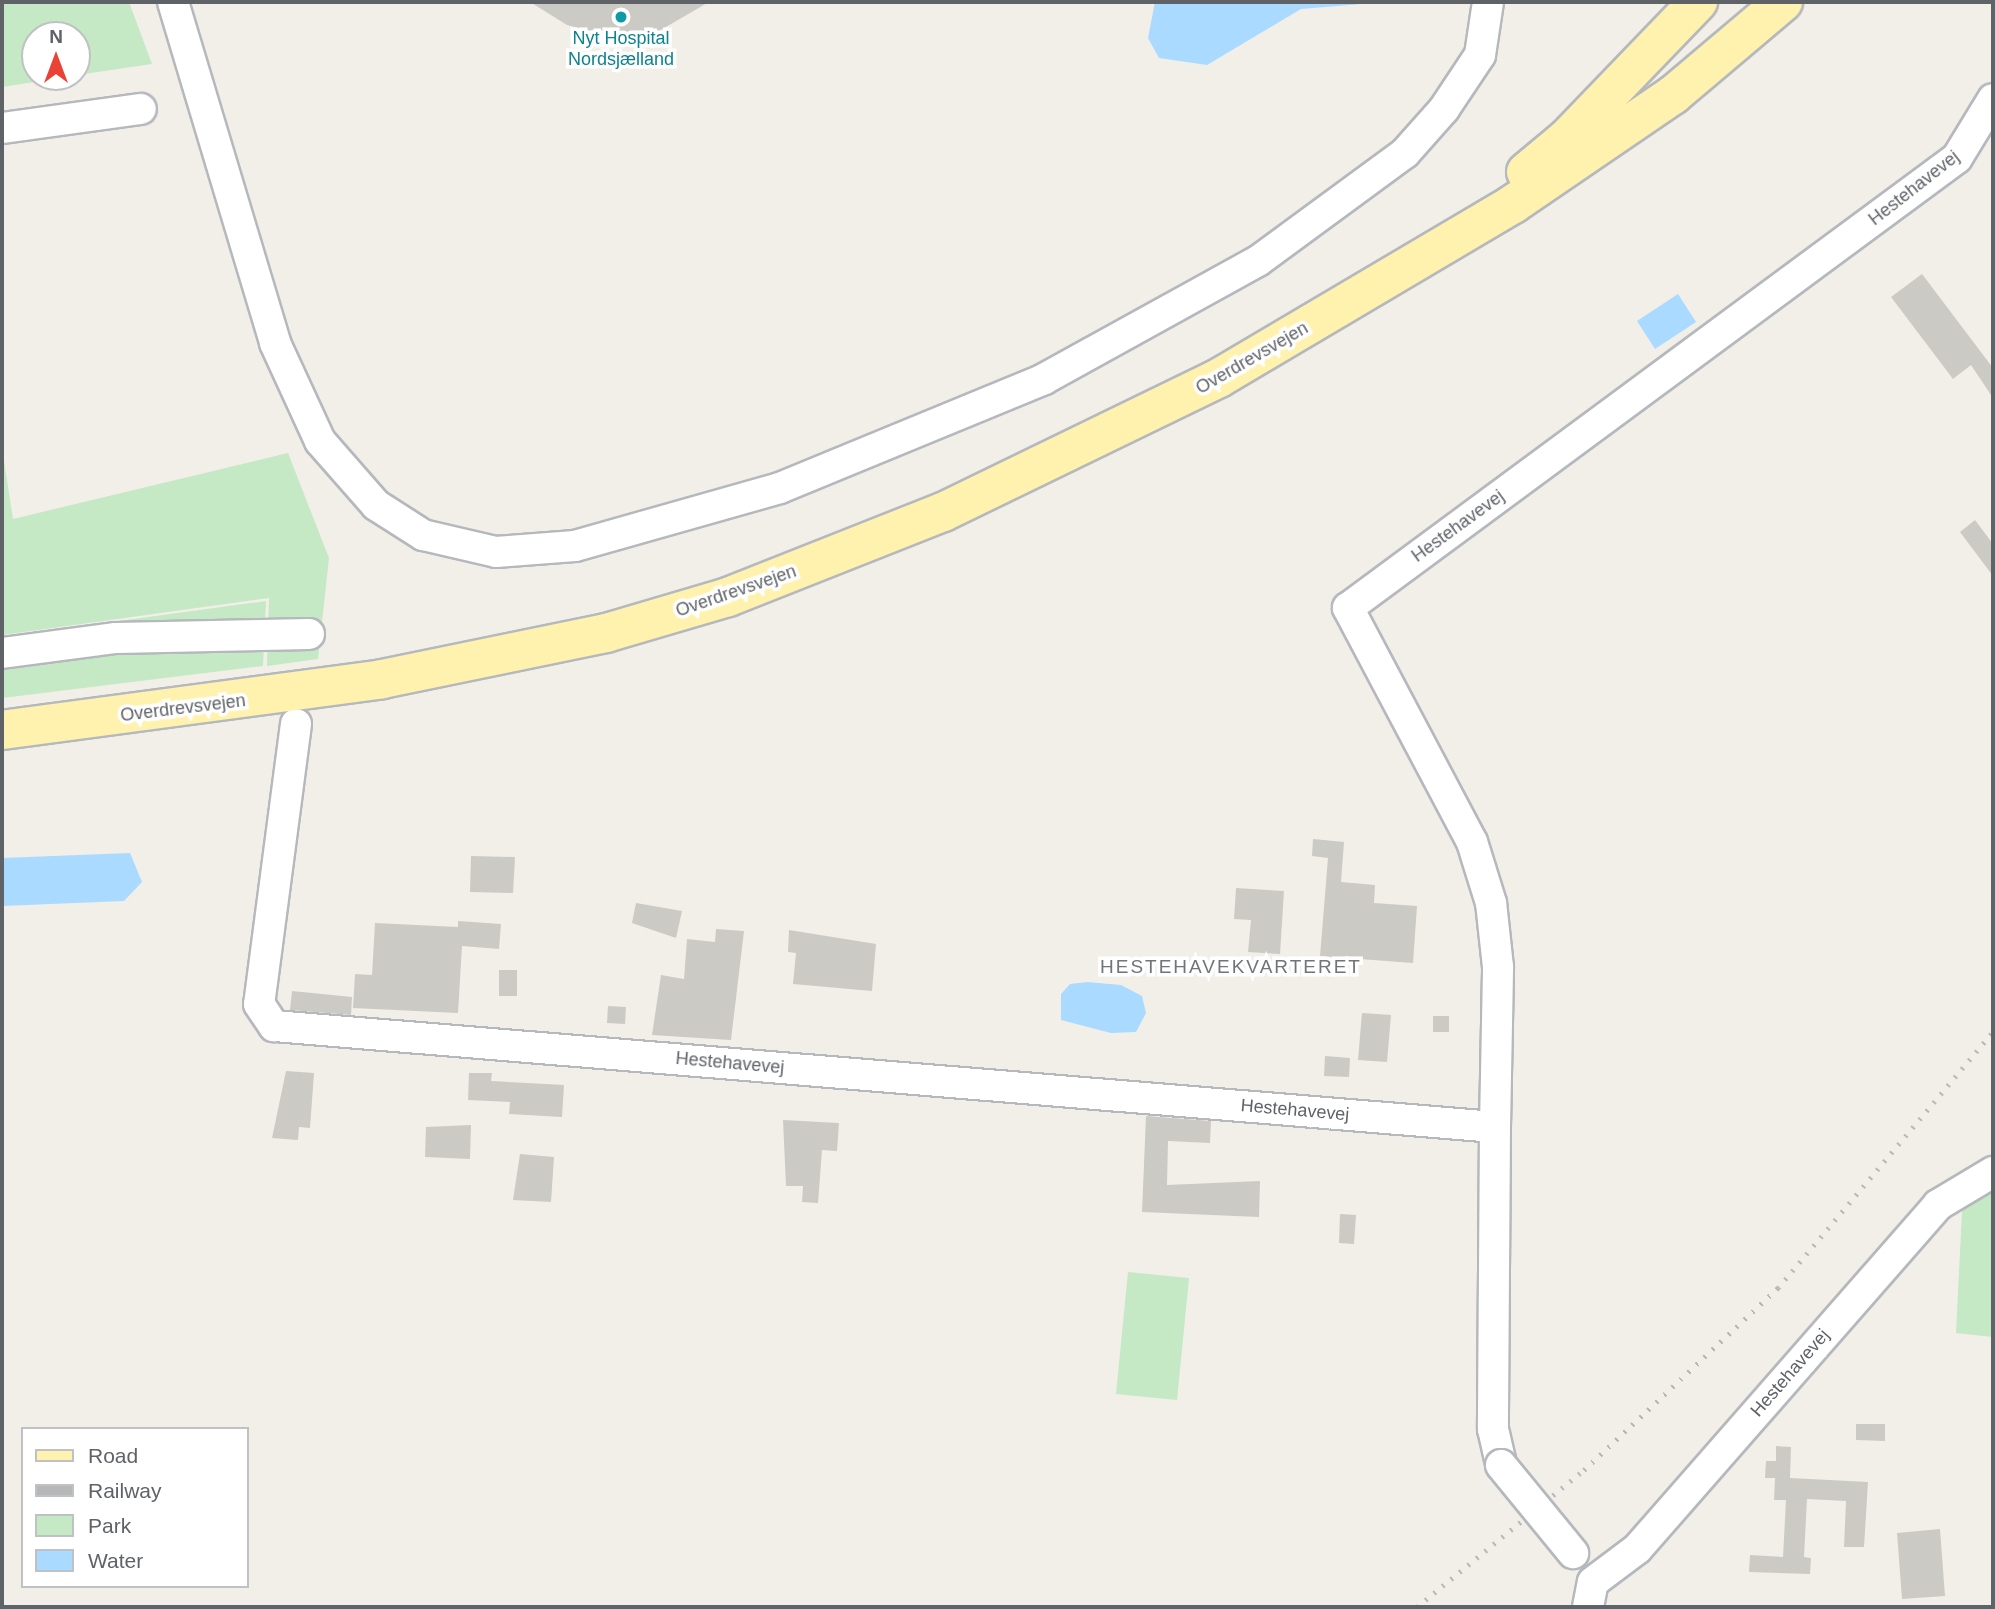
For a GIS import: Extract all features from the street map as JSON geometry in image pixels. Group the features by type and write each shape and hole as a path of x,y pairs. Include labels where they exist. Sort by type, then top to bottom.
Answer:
{"main road":[{"name":"Overdrevsvejen","path":"1408,264 1567,138 1698,2"},
{"path":"1672,94 1742,2"},
{"name":"Overdrevsvejen","path":"2,730 419,673 606,633 728,597 1041,469 1219,378 1582,161 1672,94 1783,2"}],"street":[{"path":"173,2 275,343 320,441 376,505 423,535 496,552 575,546 780,488 1044,379 1258,261 1405,153 1437,118 1479,55 1488,2"},
{"name":"Hestehavevej","path":"1993,99 1957,158 1349,608 1472,842 1491,903 1498,967 1493,1429 1501,1465 1573,1553 1590,1595 1637,1549 1938,1205 1993,1171"},
{"path":"2,128 141,109"},
{"path":"2,653 116,638 309,634"},
{"name":"Hestehavevej","path":"296,724 259,1004 274,1026 1495,1126"}],"green space":[{"path":"2,2 129,2 152,64 91,73 91,21 21,21 21,84 2,87"},
{"path":"2,448 13,519 288,453 329,558 318,659 267,666 269,598 2,635"},
{"path":"266,601 263,666 2,698 2,637"},
{"path":"1993,1187 1993,1337 1956,1333 1963,1192"},
{"path":"1128,1272 1189,1278 1177,1400 1116,1394"}],"water":[{"path":"1155,2 1386,2 1301,9 1207,65 1159,58 1148,38"},
{"path":"1678,294 1696,322 1655,349 1637,321"},
{"path":"130,853 142,882 124,901 2,906 2,858"},
{"path":"1087,982 1121,985 1142,996 1146,1013 1136,1032 1111,1033 1061,1020 1061,994 1070,984"}],"building":[{"name":"Nyt Hospital Nordsjælland","path":"530,2 709,2 659,31 613,37 567,25"},
{"path":"1922,274 1993,368 1993,398 1971,365 1953,379 1891,297"},
{"path":"1975,520 1993,544 1993,576 1960,532"},
{"path":"1313,839 1344,842 1341,882 1375,885 1374,903 1417,906 1413,963 1320,956 1328,858 1312,856"},
{"path":"471,856 515,857 513,893 470,892"},
{"path":"1236,888 1284,891 1280,954 1248,952 1251,920 1234,919"},
{"path":"636,903 682,911 676,938 632,923"},
{"path":"458,921 501,924 499,949 462,946 458,1013 353,1008 355,974 372,975 375,923 458,927"},
{"path":"716,929 744,931 731,1040 652,1035 661,975 684,979 687,939 715,942"},
{"path":"789,930 876,944 872,991 793,984 796,953 788,952"},
{"path":"499,970 517,970 517,996 499,996"},
{"path":"292,991 352,997 351,1015 290,1010"},
{"path":"608,1006 626,1007 625,1024 607,1023"},
{"path":"1362,1013 1391,1015 1387,1062 1358,1060"},
{"path":"1433,1016 1449,1016 1449,1032 1433,1032"},
{"path":"1325,1056 1350,1058 1349,1077 1324,1076"},
{"path":"286,1071 314,1073 310,1128 299,1127 298,1140 272,1138"},
{"path":"469,1073 492,1073 491,1081 564,1085 562,1117 509,1114 510,1102 468,1100"},
{"path":"1146,1116 1211,1121 1210,1143 1168,1141 1167,1185 1260,1181 1259,1217 1142,1212"},
{"path":"783,1120 839,1123 837,1151 822,1150 818,1203 802,1202 803,1186 786,1186"},
{"path":"471,1125 470,1159 425,1157 426,1127"},
{"path":"520,1154 554,1157 551,1202 513,1200"},
{"path":"1340,1214 1356,1215 1354,1244 1339,1243"},
{"path":"1856,1424 1885,1424 1885,1441 1856,1440"},
{"path":"1776,1446 1791,1447 1790,1478 1868,1482 1864,1547 1844,1547 1846,1501 1807,1499 1804,1557 1811,1558 1810,1574 1749,1572 1750,1555 1783,1557 1786,1500 1774,1500 1775,1478 1765,1478 1766,1461 1776,1461"},
{"path":"1940,1529 1945,1596 1902,1599 1897,1533"}],"railway":[{"path":"1417,1607 1584,1470 1778,1288 1993,1032"}],"place":[{"name":"Nyt Hospital Nordsjælland","path":"621,17"}],"district":[{"name":"HESTEHAVEKVARTERET","path":"1231,967"}]}
